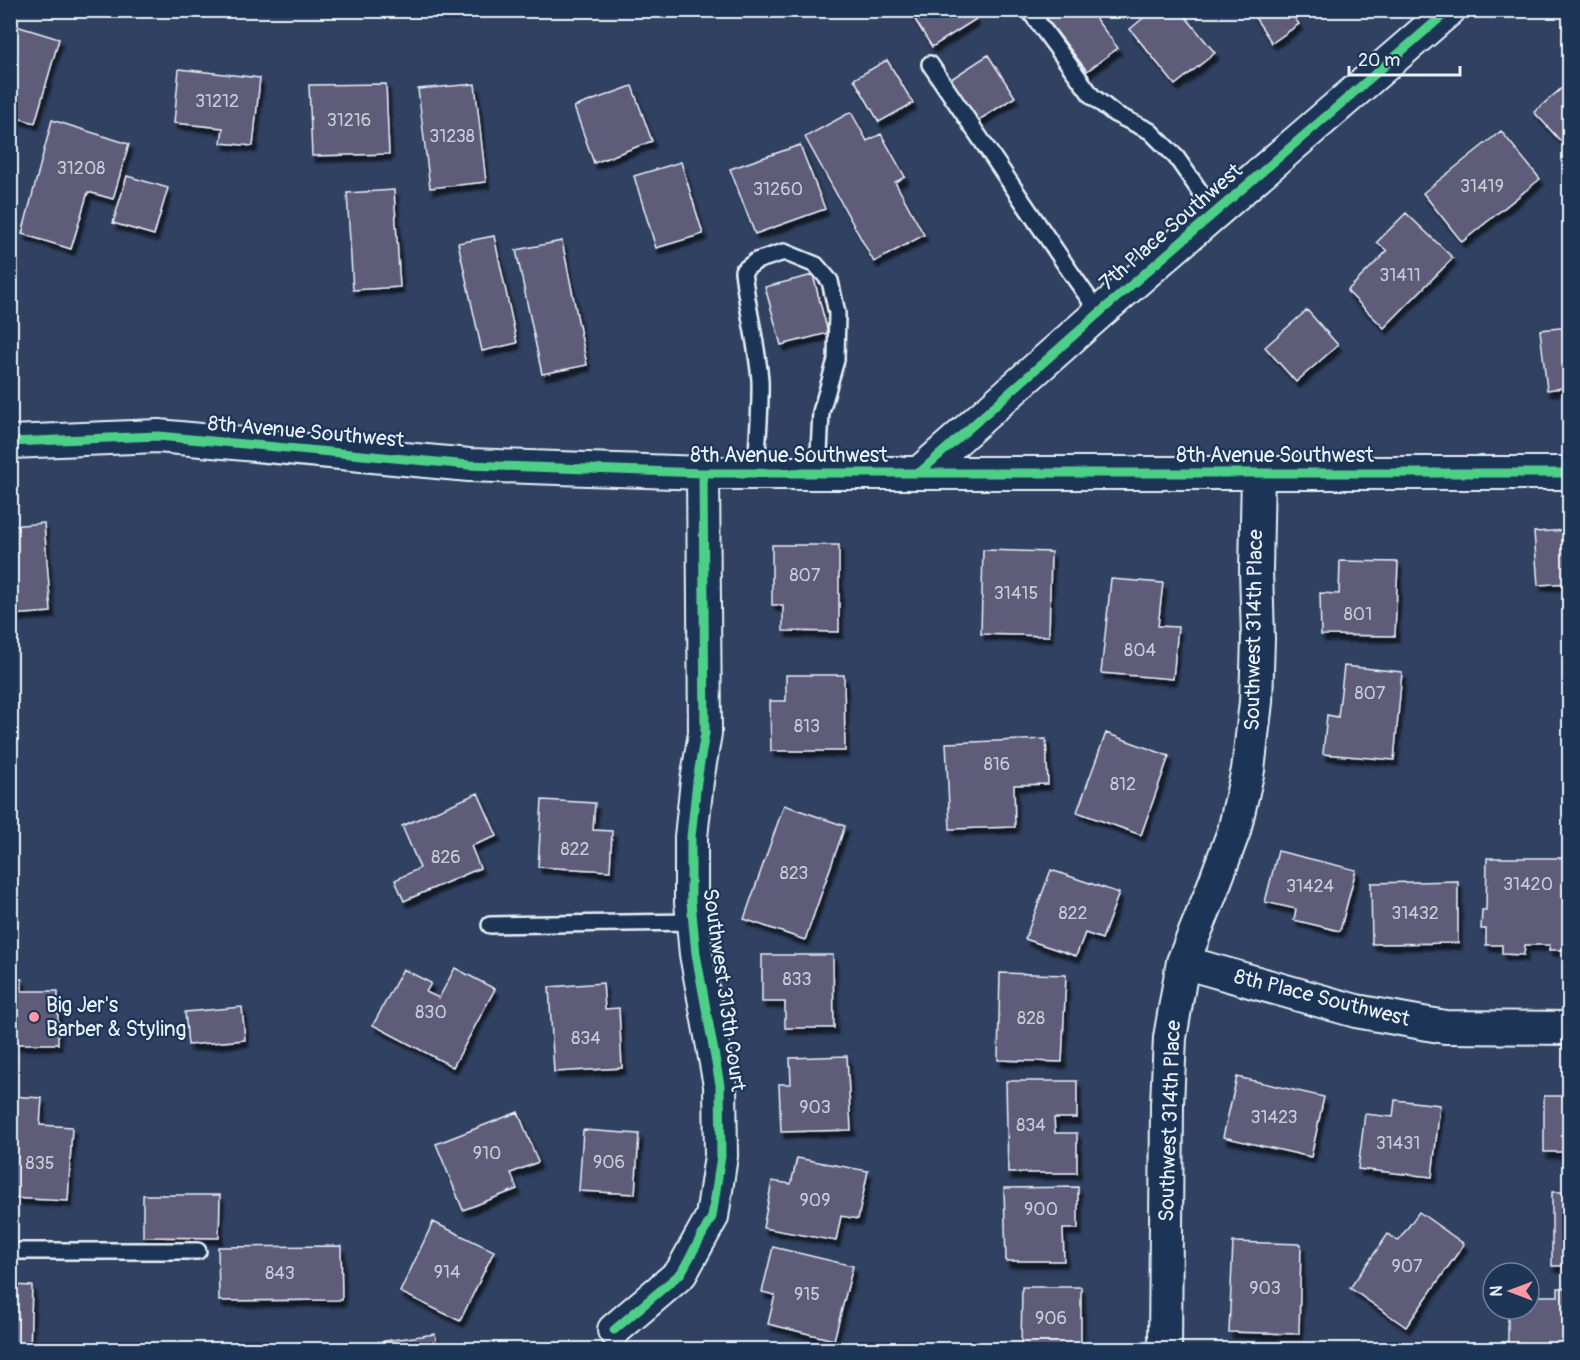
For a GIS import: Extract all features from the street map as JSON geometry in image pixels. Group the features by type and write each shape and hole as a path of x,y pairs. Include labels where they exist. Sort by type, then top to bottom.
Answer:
{"street":[{"name":"7th Place Southwest","path":"919,473 1099,313 1449,10"},
{"name":"8th Avenue Southwest","path":"10,442 158,436 469,465 703,473 1569,473"},
{"name":"Southwest 313th Court","path":"614,1330 681,1273 712,1217 721,1156 720,1085 696,954 691,902 691,837 705,733 703,473"},
{"name":"Southwest 314th Place","path":"1165,1350 1167,1104 1170,1038 1183,962 1234,831 1248,770 1256,702 1258,473"},
{"name":"8th Place Southwest","path":"1183,962 1356,1011 1445,1027 1569,1028"}],"lane":[{"path":"1029,10 1092,96 1115,114 1150,130 1176,157 1215,213"},
{"path":"930,64 1099,313"},
{"path":"756,473 760,382 743,270 756,261 784,252 816,265 830,280 837,313 836,360 821,412 818,473"},
{"path":"490,925 693,921"},
{"path":"10,1251 198,1251"}],"building":[{"path":"909,10 970,10 976,19 932,47"},
{"path":"1047,10 1089,10 1118,48 1087,71 1043,14"},
{"path":"1153,10 1180,10 1215,53 1175,85 1130,29"},
{"path":"1250,10 1289,10 1299,24 1272,43"},
{"path":"13,25 59,39 35,123 10,116 10,32"},
{"path":"988,55 1015,97 976,122 948,81"},
{"path":"887,60 913,103 879,122 854,79"},
{"path":"179,69 260,78 253,146 221,143 223,128 174,123"},
{"path":"1570,81 1570,148 1568,149 1534,112"},
{"path":"386,84 389,154 312,156 309,85"},
{"path":"475,84 486,182 430,188 418,89"},
{"path":"632,86 652,141 594,163 574,107"},
{"path":"851,112 867,141 881,134 905,177 895,182 924,235 874,262 805,137"},
{"path":"52,120 129,144 113,199 88,192 71,249 22,234"},
{"path":"1501,131 1540,179 1462,242 1423,193"},
{"path":"800,145 825,209 755,234 730,169"},
{"path":"681,162 703,234 656,248 634,176"},
{"path":"127,176 168,188 154,235 113,223"},
{"path":"394,190 400,287 353,290 347,193"},
{"path":"1406,213 1453,258 1384,328 1347,291 1387,251 1377,242"},
{"path":"494,236 517,343 482,351 458,243"},
{"path":"562,241 587,365 542,374 516,250"},
{"path":"813,275 828,333 781,345 765,287"},
{"path":"1307,310 1338,345 1296,382 1265,347"},
{"path":"1570,327 1570,387 1547,390 1540,330"},
{"path":"44,523 51,612 10,615 10,526"},
{"path":"1570,530 1570,583 1538,585 1534,532"},
{"path":"772,545 839,545 839,632 783,631 783,605 772,605"},
{"path":"983,550 1051,552 1049,636 981,634"},
{"path":"1340,561 1398,562 1395,636 1321,635 1320,593 1339,594"},
{"path":"1111,579 1163,583 1158,626 1178,627 1173,679 1101,673"},
{"path":"1344,666 1402,672 1394,760 1323,754 1327,715 1338,717"},
{"path":"786,675 844,675 845,751 771,751 770,701 786,701"},
{"path":"1106,733 1169,756 1141,835 1077,812"},
{"path":"1046,739 1048,784 1014,785 1015,827 950,829 946,743"},
{"path":"478,793 497,836 471,846 480,868 404,901 395,880 420,868 402,826"},
{"path":"542,800 595,803 593,830 612,831 610,871 538,867"},
{"path":"784,805 845,826 805,940 744,919"},
{"path":"1278,851 1356,870 1340,931 1294,920 1296,909 1265,902"},
{"path":"1487,858 1570,858 1570,950 1549,950 1550,945 1525,945 1524,955 1502,954 1502,945 1486,945 1486,929 1481,929 1482,910 1486,910"},
{"path":"1051,870 1119,893 1102,939 1085,933 1076,956 1025,939"},
{"path":"1458,881 1458,943 1372,944 1371,883"},
{"path":"762,955 833,955 834,1028 785,1028 785,1002 762,1002"},
{"path":"455,968 495,989 453,1067 373,1025 403,969 431,983 426,992 439,998"},
{"path":"1000,973 1066,975 1062,1062 998,1060"},
{"name":"Big Jer's Barber & Styling","path":"10,979 22,979 22,991 58,991 58,1044 10,1044"},
{"path":"603,983 605,1009 619,1008 622,1068 554,1072 549,987"},
{"path":"242,1007 245,1040 188,1045 185,1012"},
{"path":"847,1056 851,1130 781,1132 779,1084 791,1084 790,1058"},
{"path":"1237,1077 1324,1097 1311,1157 1223,1137"},
{"path":"1006,1081 1077,1081 1077,1118 1054,1118 1055,1133 1077,1133 1077,1173 1008,1173"},
{"path":"10,1096 42,1098 40,1125 72,1127 68,1201 10,1198"},
{"path":"1544,1096 1570,1096 1570,1152 1544,1152"},
{"path":"1395,1100 1440,1105 1432,1177 1358,1169 1365,1114 1393,1117"},
{"path":"518,1112 538,1162 511,1173 517,1189 463,1210 436,1144"},
{"path":"583,1130 639,1134 635,1194 579,1191"},
{"path":"797,1158 868,1171 858,1219 841,1216 836,1241 763,1228 772,1181 791,1184"},
{"path":"1078,1187 1078,1229 1063,1229 1064,1261 1006,1261 1004,1188"},
{"path":"1552,1192 1570,1192 1570,1266 1552,1266"},
{"path":"143,1195 220,1195 219,1238 143,1237"},
{"path":"1419,1212 1464,1244 1406,1327 1350,1288 1388,1234 1398,1241"},
{"path":"433,1222 494,1251 460,1321 400,1292"},
{"path":"1233,1242 1301,1244 1299,1334 1229,1332"},
{"path":"341,1246 342,1300 219,1301 218,1247"},
{"path":"773,1247 853,1266 834,1340 768,1324 775,1295 762,1292"},
{"path":"10,1285 32,1286 30,1350 10,1350"},
{"path":"1022,1287 1081,1287 1081,1350 1021,1350"},
{"path":"1558,1288 1570,1288 1570,1350 1508,1350 1508,1321 1541,1321 1541,1296 1558,1296"},
{"path":"435,1334 438,1350 379,1350 378,1342"}],"cycle path":[{"path":"919,473 1099,313 1449,10"},
{"path":"10,442 158,436 469,465 703,473 1570,473"},
{"path":"614,1330 681,1273 712,1217 721,1156 720,1085 696,954 691,902 691,837 705,733 703,473"}],"place":[{"name":"Big Jer's Barber & Styling","path":"34,1017"}]}
